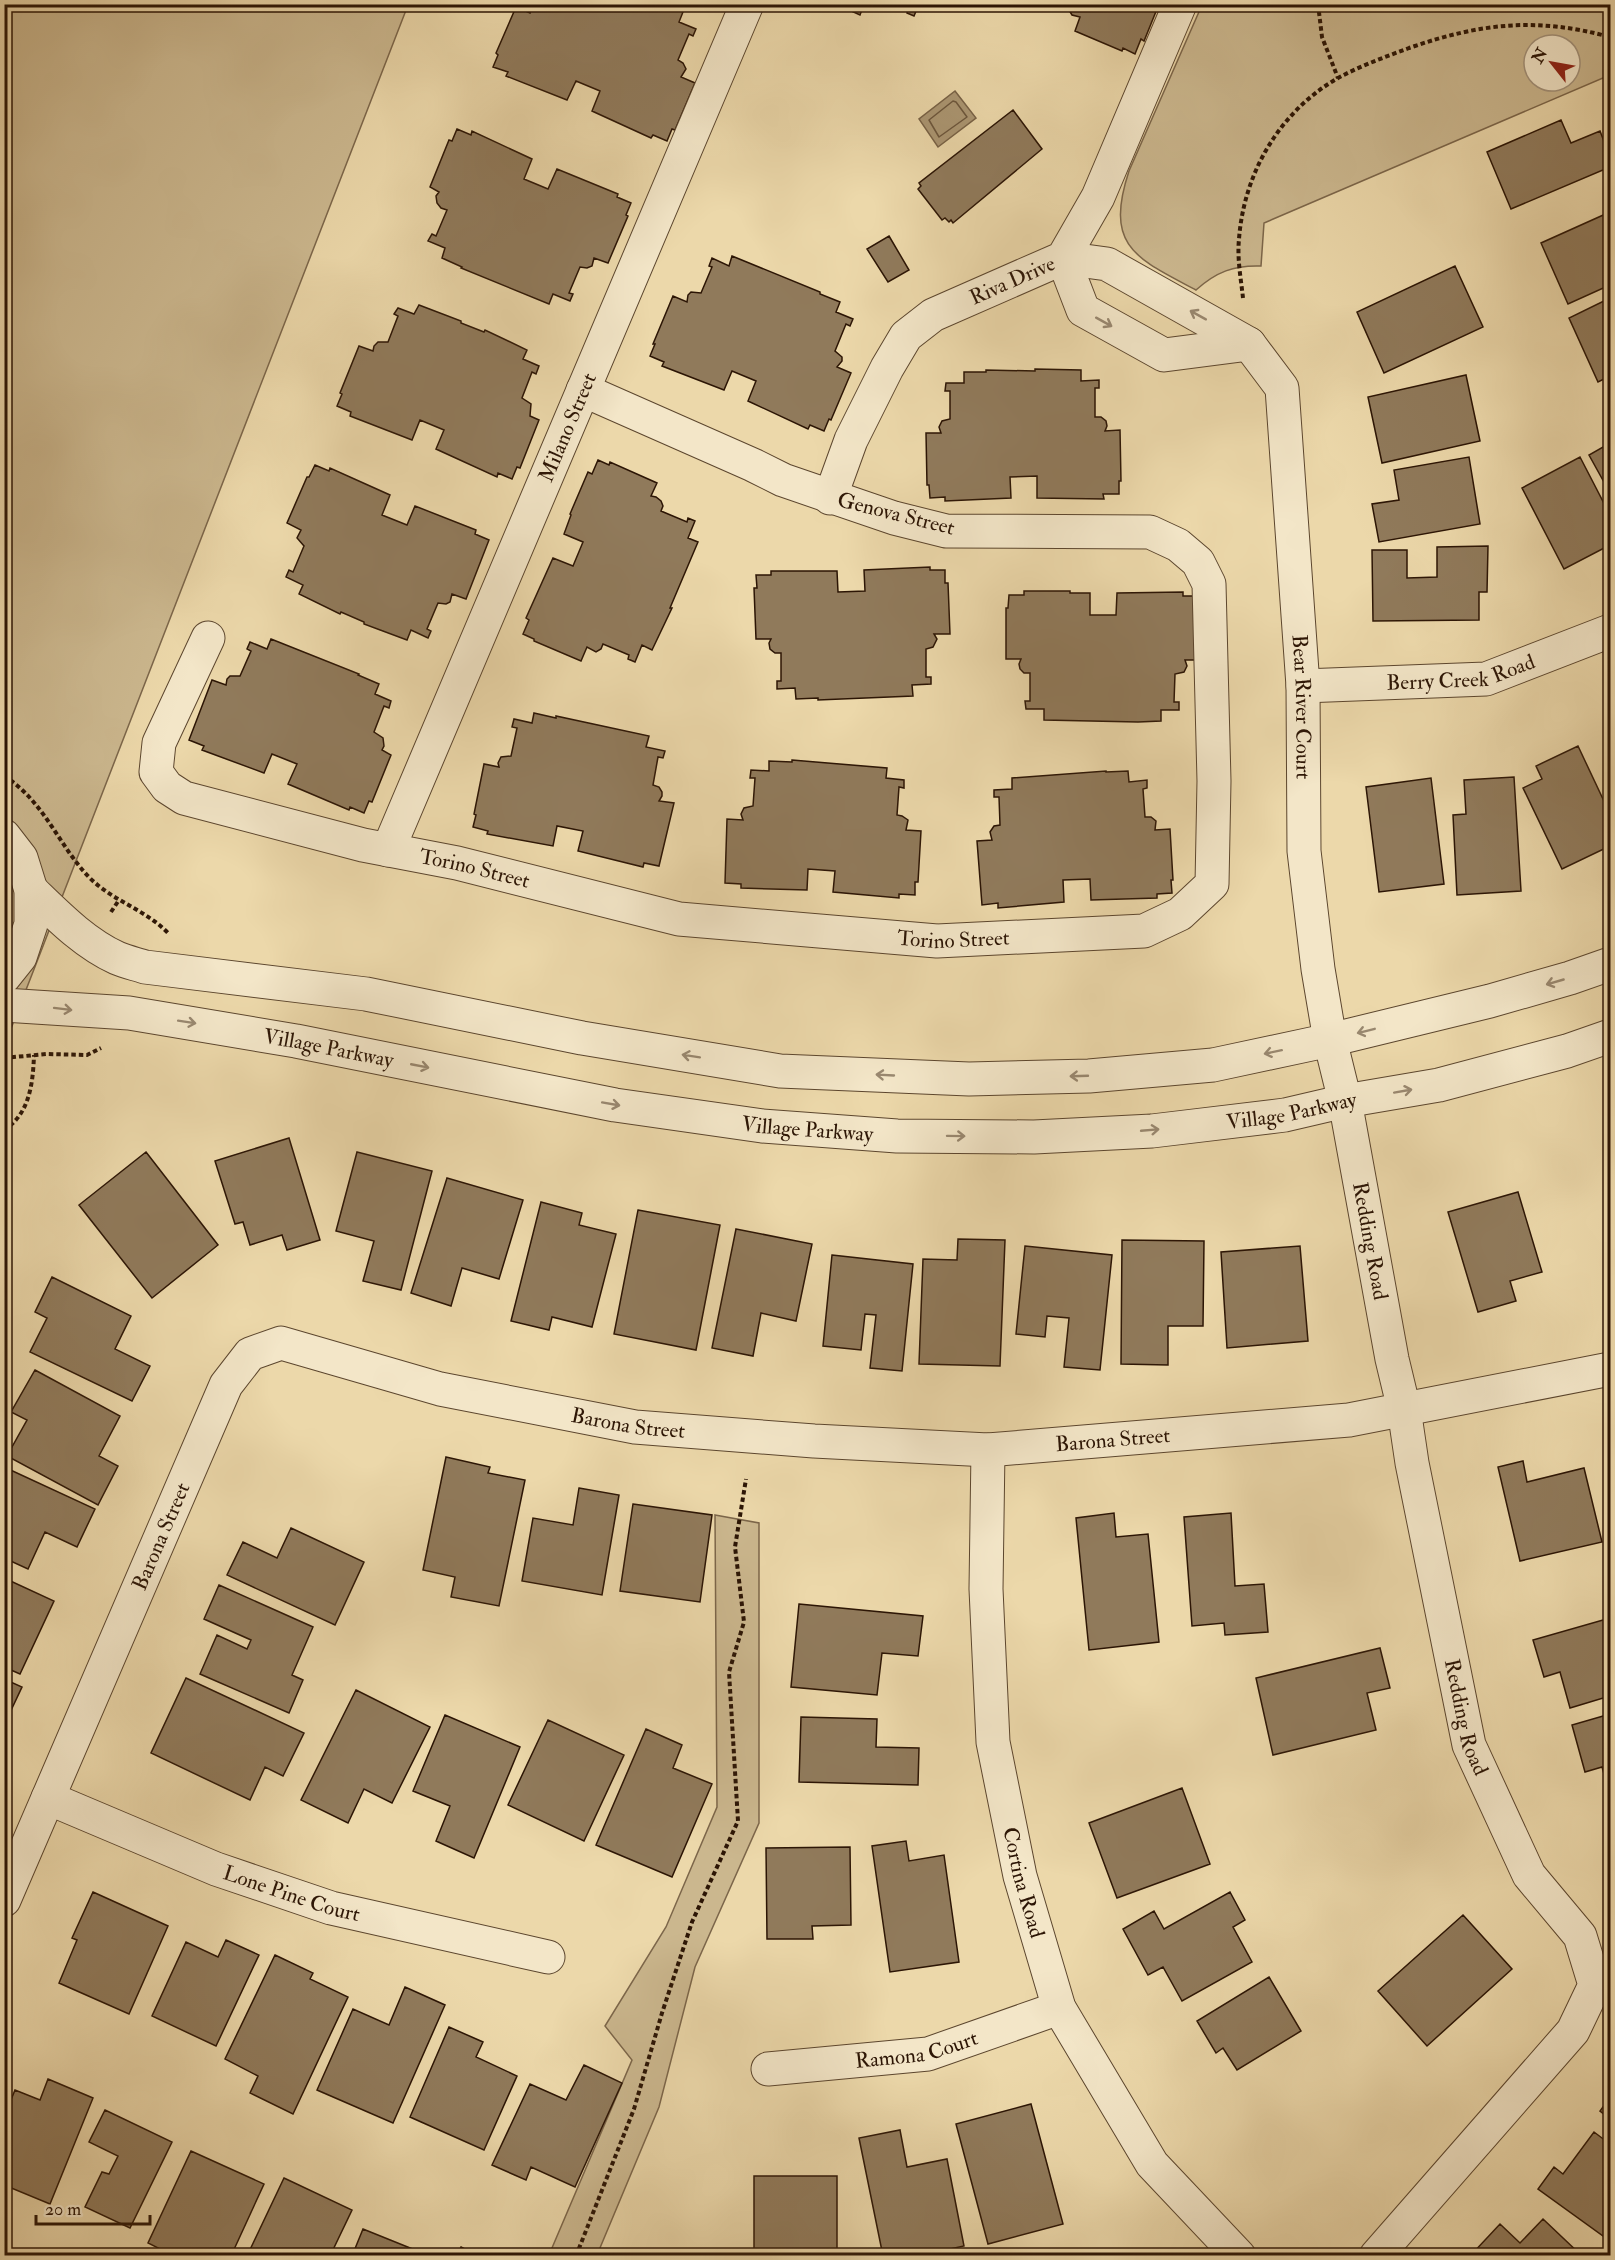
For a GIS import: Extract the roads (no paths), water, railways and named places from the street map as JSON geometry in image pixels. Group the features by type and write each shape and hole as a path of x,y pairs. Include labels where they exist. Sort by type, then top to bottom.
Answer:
{"street":[{"name":"Milano Street","path":"388,850 747,4"},
{"name":"Riva Drive","path":"830,498 851,440 887,368 906,336 933,315 1063,258 1098,197 1180,4"},
{"path":"1063,258 1083,310 1164,355 1249,344"},
{"name":"Bear River Court","path":"1063,258 1107,264 1249,344 1282,388 1303,686 1304,852 1318,969 1330,1040 1342,1090"},
{"name":"Genova Street","path":"583,390 783,480 830,498 894,518 946,531 1150,532 1178,545 1198,562 1209,584"},
{"name":"Torino Street","path":"208,638 159,743 156,772 167,787 184,798 388,850 457,863 679,919 937,940 1144,931 1180,914 1212,884 1214,781 1209,584"},
{"name":"Berry Creek Road","path":"1303,686 1486,679 1611,631"},
{"path":"4,836 21,858 31,890 31,924 20,957 4,977"},
{"path":"31,890 62,920 91,943 118,958 145,967 366,994 582,1038 780,1071 969,1079 1089,1076 1213,1065 1330,1040 1490,1001 1611,964"},
{"name":"Village Parkway","path":"4,1005 129,1013 296,1041 615,1105 762,1126 875,1134 1034,1137 1152,1131 1285,1115 1342,1090 1439,1085 1567,1051 1611,1036"},
{"name":"Redding Road","path":"1342,1090 1392,1359 1404,1409 1412,1463 1469,1745 1528,1875 1580,1936 1595,1985 1573,2031 1376,2256"},
{"name":"Barona Street","path":"4,1900 226,1385 250,1354 281,1343 440,1389 635,1427 814,1441 988,1450 1349,1420 1611,1369"},
{"name":"Cortina Road","path":"988,1450 986,1588 993,1742 1020,1876 1059,2008 1152,2164 1239,2256"},
{"name":"Lone Pine Court","path":"48,1798 216,1869 331,1908 548,1958"},
{"name":"Ramona Court","path":"768,2069 928,2054 1059,2008"}],"water":[{"path":"955,91 976,118 938,147 919,119"}]}
